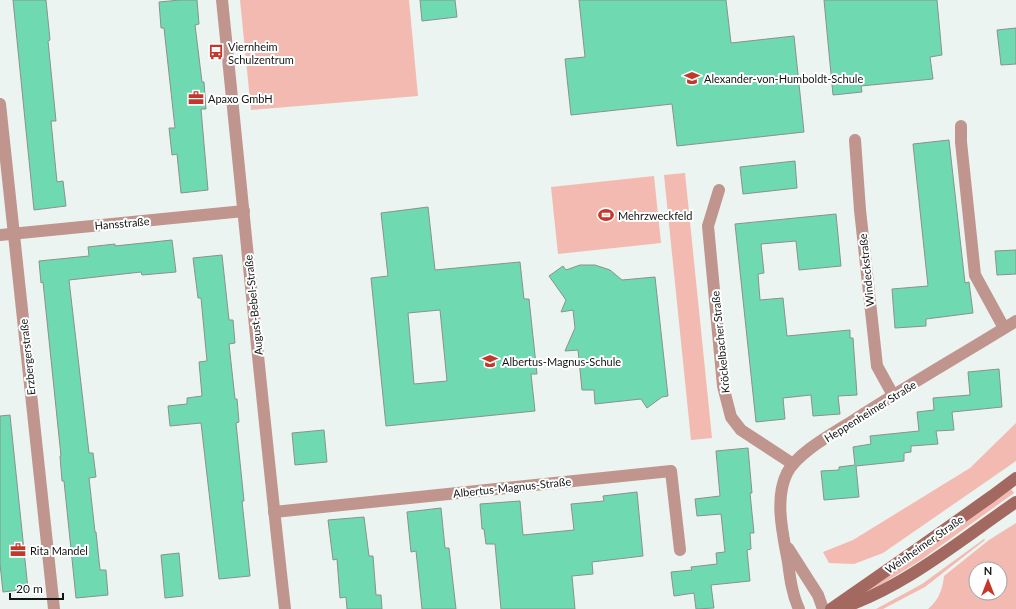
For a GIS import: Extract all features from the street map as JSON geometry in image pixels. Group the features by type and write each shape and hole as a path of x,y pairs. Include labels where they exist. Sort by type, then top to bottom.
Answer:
{"street":[{"name":"August-Bebel-Straße","path":"222,0 244,211 252,306 285,609"},
{"name":"Erzbergerstraße","path":"0,104 54,609"},
{"path":"961,126 961,142 975,275 1004,328"},
{"name":"Windeckstraße","path":"855,140 860,210 877,366 893,395"},
{"name":"Kröckelbacher Straße","path":"719,190 708,226 723,386 732,417 741,430 793,464"},
{"name":"Hansstraße","path":"0,235 244,211"},
{"name":"Heppenheimer Straße","path":"799,609 791,586 781,521 782,496 785,478 793,464 812,447 893,395 1016,321"},
{"name":"Albertus-Magnus-Straße","path":"274,512 671,470 680,550"},
{"name":"Weinheimer Straße","path":"830,609 925,544 1016,478"},
{"name":"Weinheimer Straße","path":"838,609 867,599 924,567 1016,502"},
{"name":"Heppenheimer Straße","path":"783,540 818,595 823,609"}],"shaded area":[{"path":"240,0 409,0 418,96 251,110"},
{"path":"685,173 712,438 691,440 664,175"},
{"name":"Mehrzweckfeld","path":"654,176 661,243 558,254 551,187"},
{"path":"1016,423 1016,461 883,553 854,564 829,563 823,552 853,540 970,468"},
{"path":"1011,489 1014,493 921,560 856,600 853,595"},
{"path":"1016,523 1016,609 928,609 935,602 939,594 944,576 989,540"},
{"path":"984,539 985,540 925,587 883,609 876,609 922,584"}],"building":[{"path":"13,0 46,0 50,40 48,41 56,121 51,121 57,182 63,181 66,206 34,210"},
{"path":"197,0 199,24 195,25 202,82 204,82 206,109 201,109 208,190 181,193 177,154 172,155 169,128 175,128 164,28 161,28 159,2"},
{"path":"420,0 455,0 457,17 422,21"},
{"path":"579,0 726,0 731,43 794,36 804,132 677,146 672,104 571,115 565,59 585,57"},
{"path":"824,0 937,0 942,55 930,57 933,79 861,86 862,92 833,95"},
{"path":"1016,28 1016,64 1001,65 997,30"},
{"path":"949,140 965,283 969,282 973,313 926,319 926,326 895,328 892,289 928,286 913,144"},
{"path":"795,161 797,188 743,194 740,167"},
{"path":"428,207 435,270 520,262 524,299 529,299 537,374 531,374 535,411 386,426 371,278 388,276 381,213","holes":["440,310 447,381 414,384 408,313"]},
{"path":"836,214 841,266 799,270 796,241 761,244 764,273 758,274 760,300 783,298 787,336 850,330 850,338 853,338 857,395 838,396 840,414 813,416 811,395 783,398 785,419 756,422 735,224"},
{"path":"172,240 176,272 142,275 141,272 69,280 89,453 93,453 96,477 89,478 95,532 100,570 106,570 108,595 76,598 64,481 62,481 61,456 43,282 41,283 39,261 89,256 88,247 115,244 115,246"},
{"path":"1016,250 1016,274 997,275 995,251"},
{"path":"222,255 229,320 233,320 235,343 229,344 235,399 237,399 239,422 236,423 250,576 219,579 201,423 170,426 168,406 187,404 187,398 202,396 199,362 207,361 201,298 198,298 193,258"},
{"path":"580,265 595,265 610,270 622,280 655,277 668,396 662,397 647,408 641,399 595,404 594,390 582,390 578,350 565,351 575,328 573,310 561,312 566,300 549,276 563,266 566,270"},
{"path":"999,369 1002,407 952,412 954,430 936,431 938,444 911,446 911,452 904,453 904,461 856,466 859,497 824,500 821,471 839,470 839,467 855,465 853,447 871,444 870,436 919,431 917,412 934,410 933,398 970,395 968,372"},
{"path":"10,415 28,589 3,592 0,564 0,416"},
{"path":"324,430 327,462 295,465 292,433"},
{"path":"748,448 754,533 750,533 751,549 747,550 750,581 711,585 714,608 696,609 694,593 674,596 671,572 692,570 691,567 717,564 716,553 725,552 721,514 697,516 695,499 720,496 716,451"},
{"path":"637,492 643,556 592,562 593,574 572,576 575,609 501,609 495,544 486,544 484,529 482,529 480,504 520,501 523,535 574,530 571,504 604,501 603,496"},
{"path":"441,508 445,548 449,548 456,609 422,609 416,551 411,552 407,512"},
{"path":"364,517 369,556 373,556 376,595 381,595 382,609 347,609 346,597 340,598 337,559 333,560 328,520"},
{"path":"179,553 183,596 165,598 161,555"}],"place":[{"name":"Viernheim Schulzentrum","path":"216,52"},
{"name":"Alexander-von-Humboldt-Schule","path":"692,78"},
{"name":"Apaxo GmbH","path":"196,98"},
{"name":"Mehrzweckfeld","path":"606,215"},
{"name":"Albertus-Magnus-Schule","path":"490,361"},
{"name":"Rita Mandel","path":"18,550"}]}
